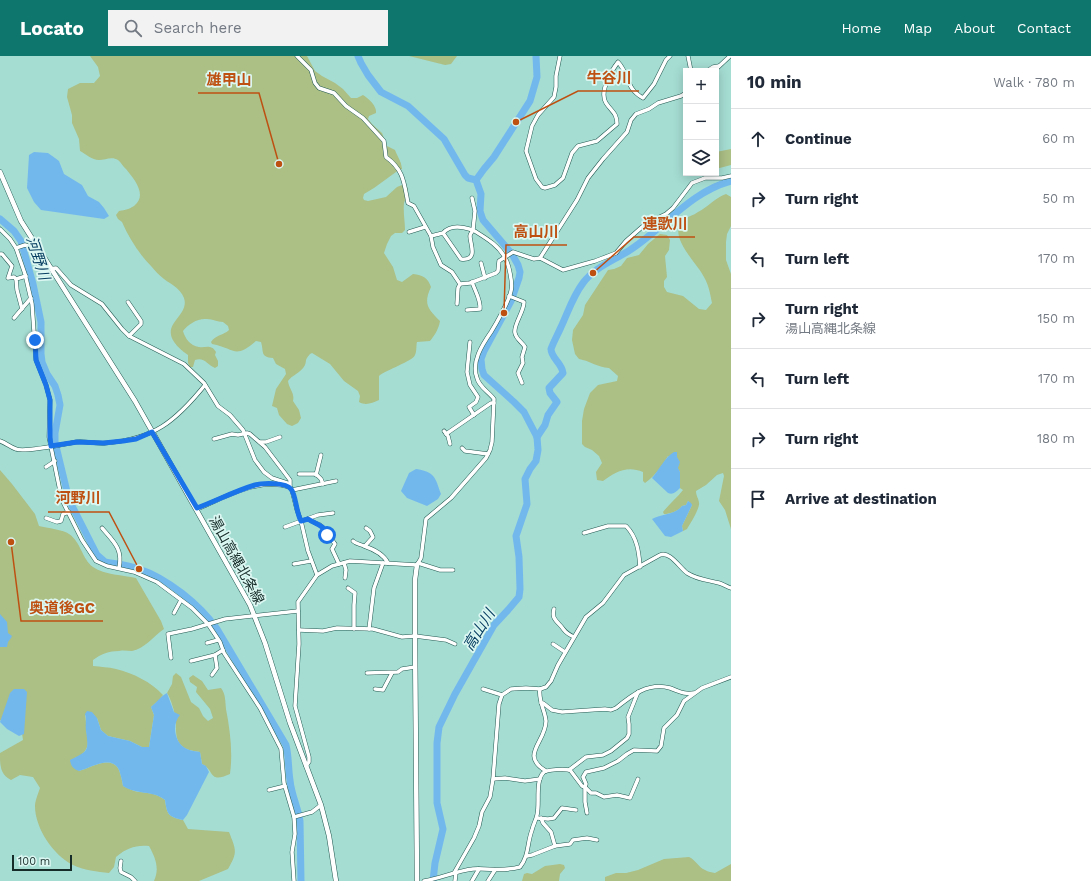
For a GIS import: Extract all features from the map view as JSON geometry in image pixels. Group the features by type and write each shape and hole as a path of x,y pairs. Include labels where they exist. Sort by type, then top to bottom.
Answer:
{"main road":[{"name":"湯山高縄北条線","path":"0,172 21,221 152,432 197,508 250,604 265,643 280,694 321,806 329,836 336,881"},
{"path":"417,881 415,580 418,564"}],"street":[{"path":"298,56 311,70 315,83 319,88 334,93 346,106 363,118 384,141 386,157 397,166 401,172 408,203 414,206 431,236 433,247 441,265 452,272 460,284"},
{"path":"560,56 554,97 538,115 532,126 526,151 536,179 542,187 545,188 555,185 563,178 572,153 578,146 597,141 617,124 617,117 605,102 604,97 608,76 618,62 623,68 627,81 634,92 643,98 654,84 666,60 670,56"},
{"path":"688,56 690,68"},
{"path":"718,68 730,56"},
{"path":"712,68 720,66"},
{"path":"540,258 577,200 588,178 627,132 631,120 636,114 649,109 658,103 683,95"},
{"path":"460,284 472,282 496,274 498,271 499,261 513,252 534,259 540,258 563,270 595,261 616,253 626,241 647,223 666,214 692,183 705,178 722,178 731,176"},
{"path":"443,233 461,259 470,257 473,247 470,236 473,230 475,211 472,198"},
{"path":"418,564 421,558 426,519 451,498 488,454 492,442 494,399 479,384 475,371 483,344 511,297 512,284 505,258 492,243 473,230 460,226 431,236"},
{"path":"409,232 425,227"},
{"path":"0,229 18,247 26,276 34,316 36,360 50,400 50,437 62,496 68,512 82,540 94,558 100,563 107,566 119,567 157,582 192,608 208,624 260,708 282,753 285,786 295,816 295,834 292,852 294,881"},
{"path":"18,247 25,245 31,247 47,269 56,268 71,285 102,304 129,336 184,364 205,386 218,406 237,422 245,434 255,460 264,472 272,478 287,483 291,489"},
{"path":"0,254 2,254 12,266 8,278 14,277 16,279 26,276"},
{"path":"481,263 485,278"},
{"path":"16,279 22,309"},
{"path":"467,310 480,309 480,302 475,294 472,282"},
{"path":"457,304 458,288 460,284"},
{"path":"511,297 522,300 524,303 515,331 516,336 525,347 522,357 523,363 518,373 522,383"},
{"path":"14,318 31,298"},
{"path":"128,302 141,321 141,324 129,336"},
{"path":"470,342 467,372 470,385 478,397 476,402 469,407 474,415"},
{"path":"0,440 17,450 31,450 77,442 104,443 136,439 152,432 179,415 205,386"},
{"path":"450,444 448,436 445,432 491,403 494,403"},
{"path":"214,439 232,434 250,434 260,442 290,480 291,489 311,560 317,575"},
{"path":"260,442 266,442 280,436"},
{"path":"462,448 465,451 488,454"},
{"path":"316,475 320,455"},
{"path":"46,467 55,461"},
{"path":"299,474 316,475 321,479 322,484"},
{"path":"197,508 255,485 276,484 291,489 336,481"},
{"path":"56,497 62,496"},
{"path":"46,518 57,522 61,521 63,514 68,512"},
{"path":"285,527 318,515 332,513"},
{"path":"308,519 326,530 327,535 335,544 332,549 340,564"},
{"path":"584,533 608,526 626,526 636,540 640,567"},
{"path":"102,528 119,549 121,557 119,567"},
{"path":"366,528 370,531 373,537 366,546"},
{"path":"352,540 357,544 366,546 383,556 388,563"},
{"path":"455,881 455,873 477,833 482,812 490,797 493,779 498,711 502,695 511,689 540,689 546,687 583,620 603,603 622,577 665,554 683,570 693,576 731,588"},
{"path":"294,564 311,560"},
{"path":"306,766 309,762 309,757 296,706 299,630 298,602 317,575 322,571 350,561 418,564 440,570 453,570"},
{"path":"344,562 346,570 345,578"},
{"path":"369,629 374,588 382,563"},
{"path":"348,588 355,593 354,629"},
{"path":"174,613 181,600"},
{"path":"554,609 553,615 556,622 561,626 564,632 574,637"},
{"path":"171,658 168,634 225,619 298,611"},
{"path":"299,630 323,631 337,628 369,629 402,637 415,636 446,640 455,644"},
{"path":"207,644 218,640"},
{"path":"552,644 565,652"},
{"path":"191,661 223,650"},
{"path":"212,675 217,668 215,654"},
{"path":"367,674 392,673 398,672 402,669 415,667"},
{"path":"375,689 383,690 392,673"},
{"path":"587,813 585,802 586,784 583,777 586,772 604,768 618,761 626,754 634,750 657,751 661,746 664,728 677,715 684,701 702,688 731,677"},
{"path":"541,703 552,710 562,712 605,709 611,710 646,687 662,687 686,694 696,693"},
{"path":"483,688 502,695"},
{"path":"540,689 539,695 546,721 542,738 536,749 534,757 535,763 546,770 569,770 586,757 603,755 611,751 627,738 630,724 628,717 630,710 638,696 638,692"},
{"path":"424,881 455,873 479,869 505,870 520,867 527,856 528,841 539,818 540,779 546,770"},
{"path":"569,770 582,786 591,794 596,793 604,797 617,795 630,798 638,778"},
{"path":"493,779 505,778 525,781 540,779"},
{"path":"269,790 285,786"},
{"path":"295,816 312,812 321,806"},
{"path":"539,818 554,818 562,808 576,810"},
{"path":"539,818 551,832 555,846"},
{"path":"527,856 532,856 555,846 570,844 573,840 587,838 597,840"},
{"path":"121,861 120,868 122,872 135,881"},
{"path":"472,881 479,869"},
{"path":"488,881 494,870"}],"green space":[{"path":"90,56 307,56 315,71 343,89 351,98 357,98 363,95 372,103 376,113 369,116 368,119 382,133 387,146 395,150 402,169 364,194 363,198 364,200 368,201 386,197 397,187 406,185 408,192 404,203 405,230 402,233 395,233 391,236 384,253 393,267 397,280 402,282 413,274 420,275 427,279 431,287 427,298 428,306 432,313 440,321 434,336 430,341 417,342 416,353 413,357 405,363 379,376 379,400 367,404 359,402 360,396 358,391 344,381 330,364 312,353 307,358 303,368 288,381 293,396 293,401 299,410 301,418 298,423 292,426 287,424 279,415 277,408 272,406 276,389 286,374 285,369 276,364 273,358 264,355 261,342 256,341 249,347 238,351 212,344 211,342 215,338 229,330 228,326 223,322 211,319 204,319 190,324 183,331 187,339 193,345 199,347 210,347 216,352 215,355 218,361 218,366 215,368 212,367 204,360 198,359 195,360 193,367 190,367 188,363 188,355 171,337 171,330 185,305 184,298 178,289 164,279 142,256 131,240 122,222 116,215 119,211 131,208 138,202 140,192 136,182 118,160 111,158 96,160 80,151 79,139 72,123 72,115 67,97 68,89 80,83 94,83 100,76 98,67"},
{"path":"409,56 457,56 451,64 445,65"},
{"path":"731,149 731,165 719,168 719,151"},
{"path":"726,194 731,197 731,226 727,234 726,260 731,274 731,529 725,510 719,501 724,476 723,473 717,475 706,485 696,491 699,505 687,529 683,531 682,526 692,505 688,501 686,505 674,512 664,514 663,512 683,490 680,488 680,472 668,456 658,471 645,483 643,481 643,472 632,469 617,472 603,481 597,480 596,472 602,463 599,456 582,444 582,421 584,409 590,393 598,385 617,381 618,376 609,368 579,359 575,354 572,340 573,330 583,315 585,305 608,270 621,266 627,258 639,255 648,244 660,234 667,235 670,240 669,250 665,256 667,277 664,281 664,287 667,292 683,296 699,309 706,310 712,303 706,280 685,250 679,235 679,227 684,219 705,208 719,197"},
{"path":"0,470 35,514 39,526 59,530 69,534 76,541 89,564 98,570 136,578 161,621 164,629 141,648 132,651 108,652 93,660 93,666 113,668 129,673 147,682 163,695 151,707 154,715 149,747 142,747 130,741 108,736 101,730 97,718 85,715 88,744 84,752 75,758 79,771 106,762 116,765 121,776 123,786 136,792 159,796 165,800 169,814 174,818 183,820 188,829 229,832 235,855 228,869 199,881 154,881 157,867 155,858 149,846 135,847 124,851 116,857 114,867 109,873 77,867 59,855 52,848 42,832 38,823 35,806 40,788 33,777 20,775 11,780 7,778 3,772 0,753 23,740 22,733 0,720"},
{"path":"176,673 181,677 191,702 199,708 203,716 208,721 213,718 210,709 196,692 197,687 190,682 189,678 193,675 202,681 208,690 221,688 223,691 231,741 230,774 218,778 215,777 202,764 200,752 187,749 178,742 175,714 167,693 172,684 173,676"},
{"path":"689,857 703,869 715,873 731,864 731,881 605,881 605,877 616,873 626,873 638,870 664,859"},
{"path":"560,864 564,865 565,868 560,874 559,881 522,881 524,874 532,874 545,866"}],"water":[{"path":"34,152 48,153 59,161 64,174 82,185 88,196 99,202 109,216 104,219 41,210 34,202 27,188 29,155"},
{"path":"674,452 677,452 677,457 680,462 678,468 680,472 680,488 674,493 670,494 652,478 665,460"},
{"path":"416,469 427,472 433,476 441,494 438,499 427,506 407,498 401,491 409,473"},
{"path":"688,501 692,505 682,526 683,531 671,537 665,536 652,519 676,511 682,506 686,505"},
{"path":"0,614 7,622 8,633 12,636 7,647 0,647"},
{"path":"14,689 24,689 27,692 24,734 19,736 7,729 0,722 10,693"},
{"path":"167,693 174,712 180,715 177,719 175,729 177,739 183,747 192,751 200,752 202,764 206,766 209,772 183,820 174,818 169,814 165,800 160,797 133,791 123,786 119,770 116,765 106,762 79,771 73,767 70,760 81,755 86,750 85,714 87,711 92,712 97,718 101,730 108,736 130,741 142,747 149,747 154,715 151,707"}],"waterway":[{"name":"高山川","path":"358,56 368,75 381,92 408,106 444,139 465,175 468,178 476,180 481,194 480,211 483,220 512,254 518,265 520,272 519,278 511,301 484,351 481,359 482,369 484,375 524,412 537,437 538,450 536,461 525,479 527,504 516,536 519,557 519,597 494,625 455,694 439,727 437,743 437,803 443,829 435,863 433,881"},
{"path":"476,180 494,157 530,101 537,77 536,56"},
{"path":"537,437 545,425 548,415 557,402 550,393 549,388 563,373 561,366 551,352 551,349 579,288 588,277 599,268 630,250 690,202 716,186 731,181"},
{"name":"河野川","path":"0,219 14,231 21,241 33,284 41,322 42,362 47,374 55,386 60,405 55,433 55,442 69,500 97,555 105,562 135,568 150,573 161,579 182,593 202,611 217,629 286,745 291,785 300,821 301,881"}],"place":[{"name":"牛谷川","path":"516,122"},
{"name":"雄甲山","path":"279,164"},
{"name":"連歌川","path":"593,273"},
{"name":"高山川","path":"504,313"},
{"name":"奥道後GC","path":"11,542"},
{"name":"河野川","path":"139,569"}],"route":[{"path":"35,340 36,360 50,400 51,446 77,442 104,443 123,441 136,439 152,432 197,508 255,485 276,484 290,487 301,521 308,519 320,525 326,530 327,535"}]}
